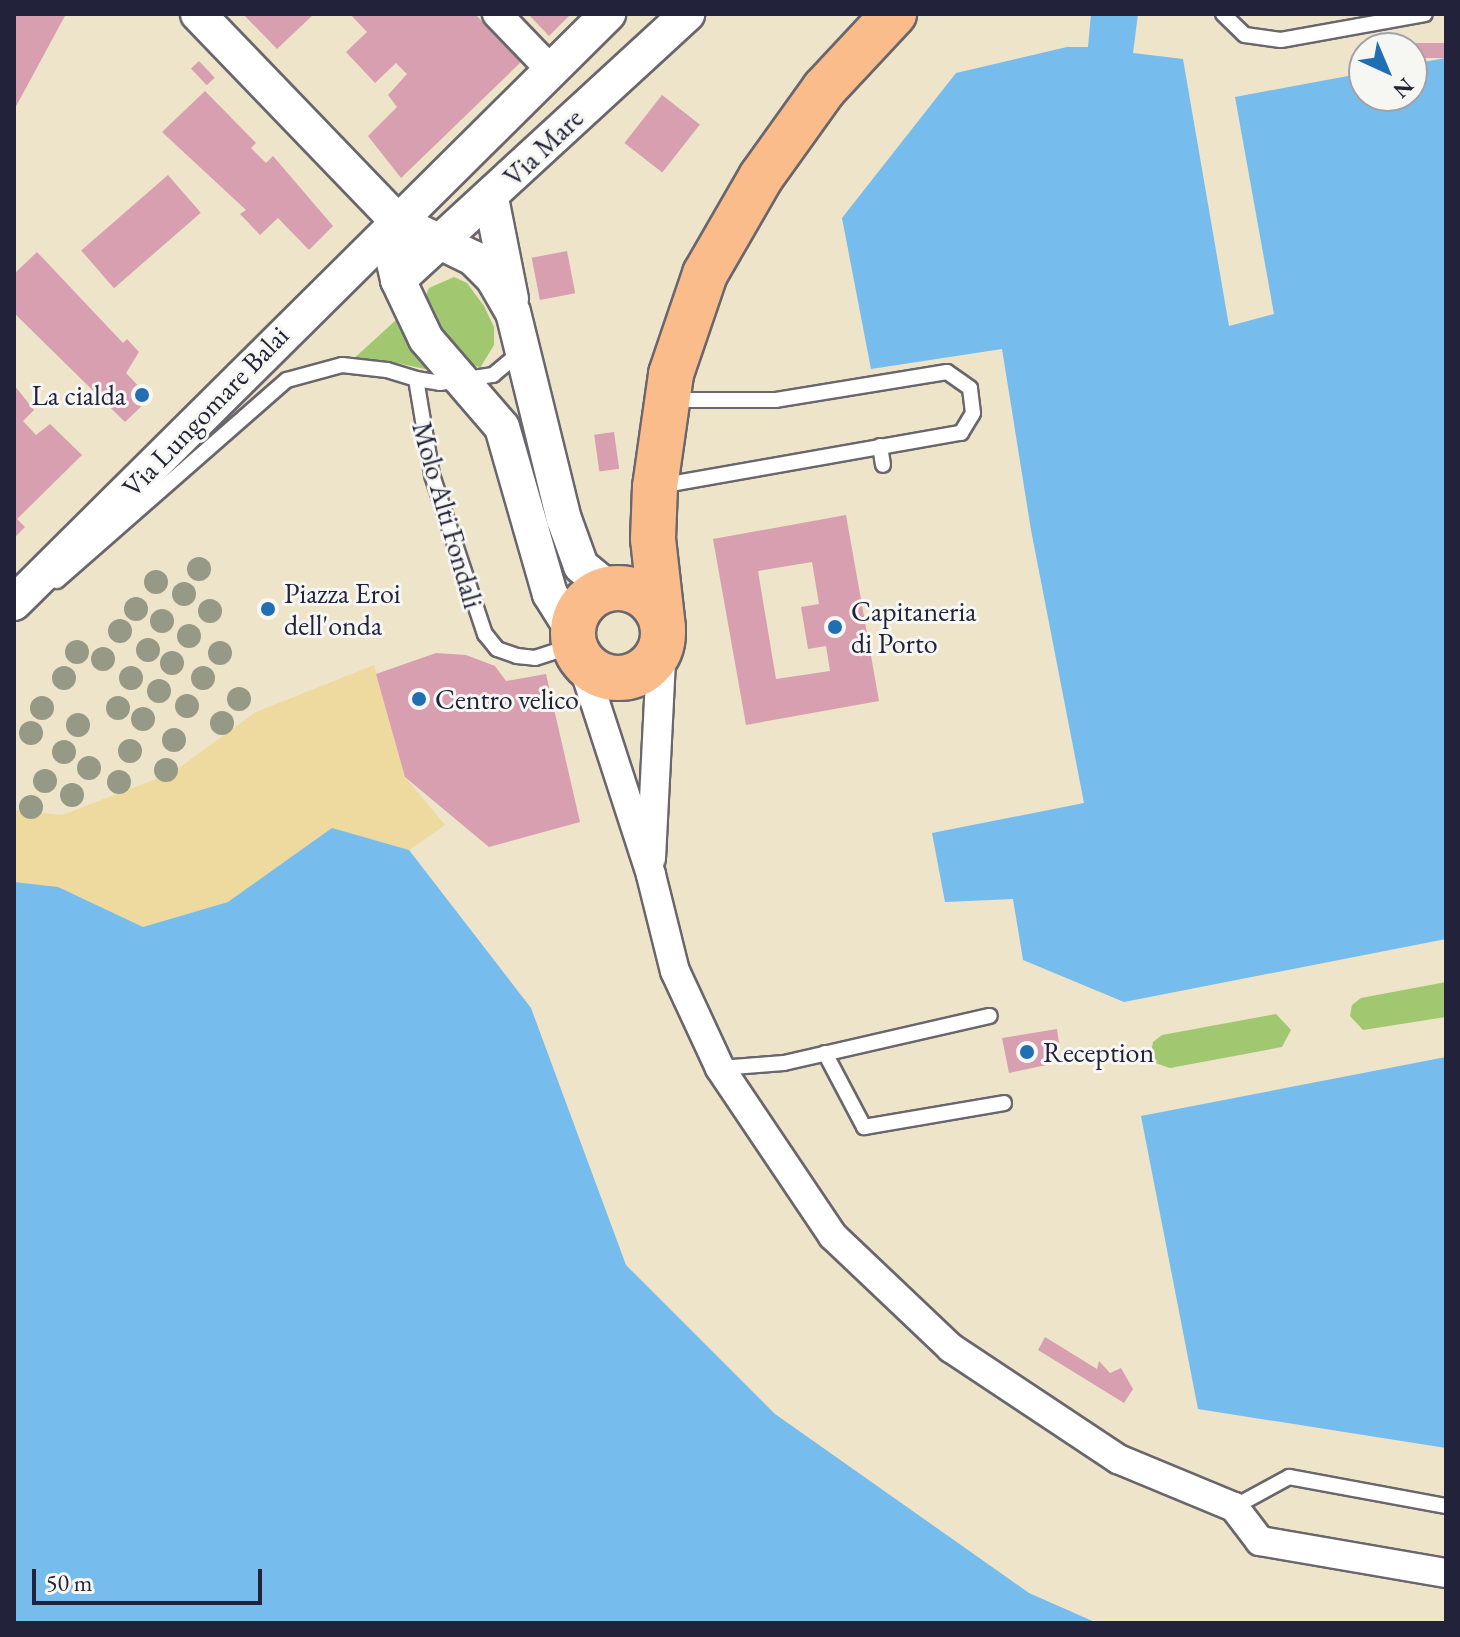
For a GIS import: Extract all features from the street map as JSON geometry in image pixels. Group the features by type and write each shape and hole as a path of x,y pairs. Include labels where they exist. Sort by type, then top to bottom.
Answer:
{"main road":[{"path":"653,539 616,589 584,604 576,645 591,670 619,679 647,668 663,635 653,539 655,487 667,400 705,274 761,177 824,89 894,14"},
{"path":"616,589 650,601 663,635"}],"street":[{"path":"198,14 397,221 473,258 493,278 513,312"},
{"path":"497,14 550,69"},
{"name":"Via Mare","path":"397,221 608,14"},
{"name":"Via Mare","path":"398,280 439,240 491,198 674,17"},
{"path":"491,198 513,312 564,519 581,566 616,589"},
{"path":"397,221 393,258 398,280 426,339 502,427 550,594 576,645 651,875 675,971 720,1068 833,1236 951,1348 1118,1459 1234,1507 1260,1541 1446,1573"},
{"name":"Via Lungomare Balai","path":"14,605 397,221"},
{"path":"651,875 663,635"}],"lane":[{"path":"1223,14 1245,35 1281,40 1378,18 1425,14"},
{"path":"416,379 463,381 493,375 523,348"},
{"name":"Via Lungomare Balai","path":"14,605 95,553 287,380 342,365 416,379"},
{"path":"655,487 961,433 973,413 970,388 947,372 776,400 667,400"},
{"name":"Molo Alti Fondali","path":"416,379 432,475 485,634 497,649 517,656 535,658 576,645"},
{"path":"880,446 883,465"},
{"path":"720,1068 784,1063 990,1016"},
{"path":"825,1053 864,1127 1004,1103"},
{"path":"1234,1507 1289,1477 1446,1506"}],"green space":[{"path":"454,277 467,283 484,306 494,327 494,345 480,368 455,355 422,304 429,288"},
{"path":"396,320 434,371 397,363 350,362"},
{"path":"1446,982 1446,1017 1363,1030 1350,1016 1352,1005 1361,998"},
{"path":"1276,1014 1291,1030 1282,1047 1170,1068 1155,1063 1151,1053 1153,1042 1162,1035"}],"sand":[{"path":"374,665 405,777 445,825 409,850 332,829 228,902 143,927 58,888 14,882 14,810 62,815 172,773 256,712"}],"water":[{"path":"1091,14 1138,14 1133,53 1183,59 1229,326 1274,314 1235,97 1348,76 1348,112 1428,112 1428,61 1446,58 1446,939 1124,1002 1023,960 1013,899 945,902 932,833 1084,803 1031,530 1002,349 871,369 842,218 956,73 1067,47 1088,47"},
{"path":"332,828 409,850 531,1008 626,1265 775,1414 1029,1593 1097,1623 14,1623 14,882 58,887 143,927 228,902"},
{"path":"1446,1057 1446,1448 1198,1409 1141,1116"}],"building":[{"path":"14,14 66,14 14,110"},
{"path":"243,14 314,14 277,49"},
{"path":"350,14 475,14 521,62 401,178 368,136 397,107 388,95 407,74 396,63 375,83 346,52 367,32"},
{"path":"528,14 571,14 549,36"},
{"path":"1428,43 1446,43 1446,58 1428,58"},
{"path":"199,61 215,78 207,85 191,69"},
{"path":"205,91 256,143 251,148 266,163 273,156 333,226 309,250 278,218 260,235 240,214 246,210 162,132"},
{"path":"662,95 700,125 662,173 624,143"},
{"path":"168,175 201,213 114,288 81,250"},
{"path":"567,251 575,293 540,300 532,258"},
{"path":"37,252 123,343 127,339 139,352 126,373 150,398 125,422 14,313 14,274"},
{"path":"14,385 34,410 23,421 36,435 50,424 82,455 17,519 25,527 14,538"},
{"path":"614,432 619,469 599,471 594,435"},
{"name":"Capitaneria di Porto","path":"846,515 879,701 746,725 713,539","holes":["812,562 819,604 801,607 808,649 826,646 830,671 776,679 758,571"]},
{"path":"436,653 466,655 495,666 506,681 546,674 580,822 489,847 405,777 376,674"},
{"name":"Reception","path":"1057,1029 1059,1043 1047,1045 1051,1064 1009,1073 1002,1038"},
{"path":"1045,1337 1097,1369 1099,1361 1110,1373 1121,1368 1133,1389 1124,1403 1038,1350"}],"place":[{"name":"La cialda","path":"142,395"},
{"name":"Piazza Eroi dell'onda","path":"268,609"},
{"name":"Capitaneria di Porto","path":"835,627"},
{"name":"Centro velico","path":"419,699"},
{"name":"Reception","path":"1027,1052"}]}
